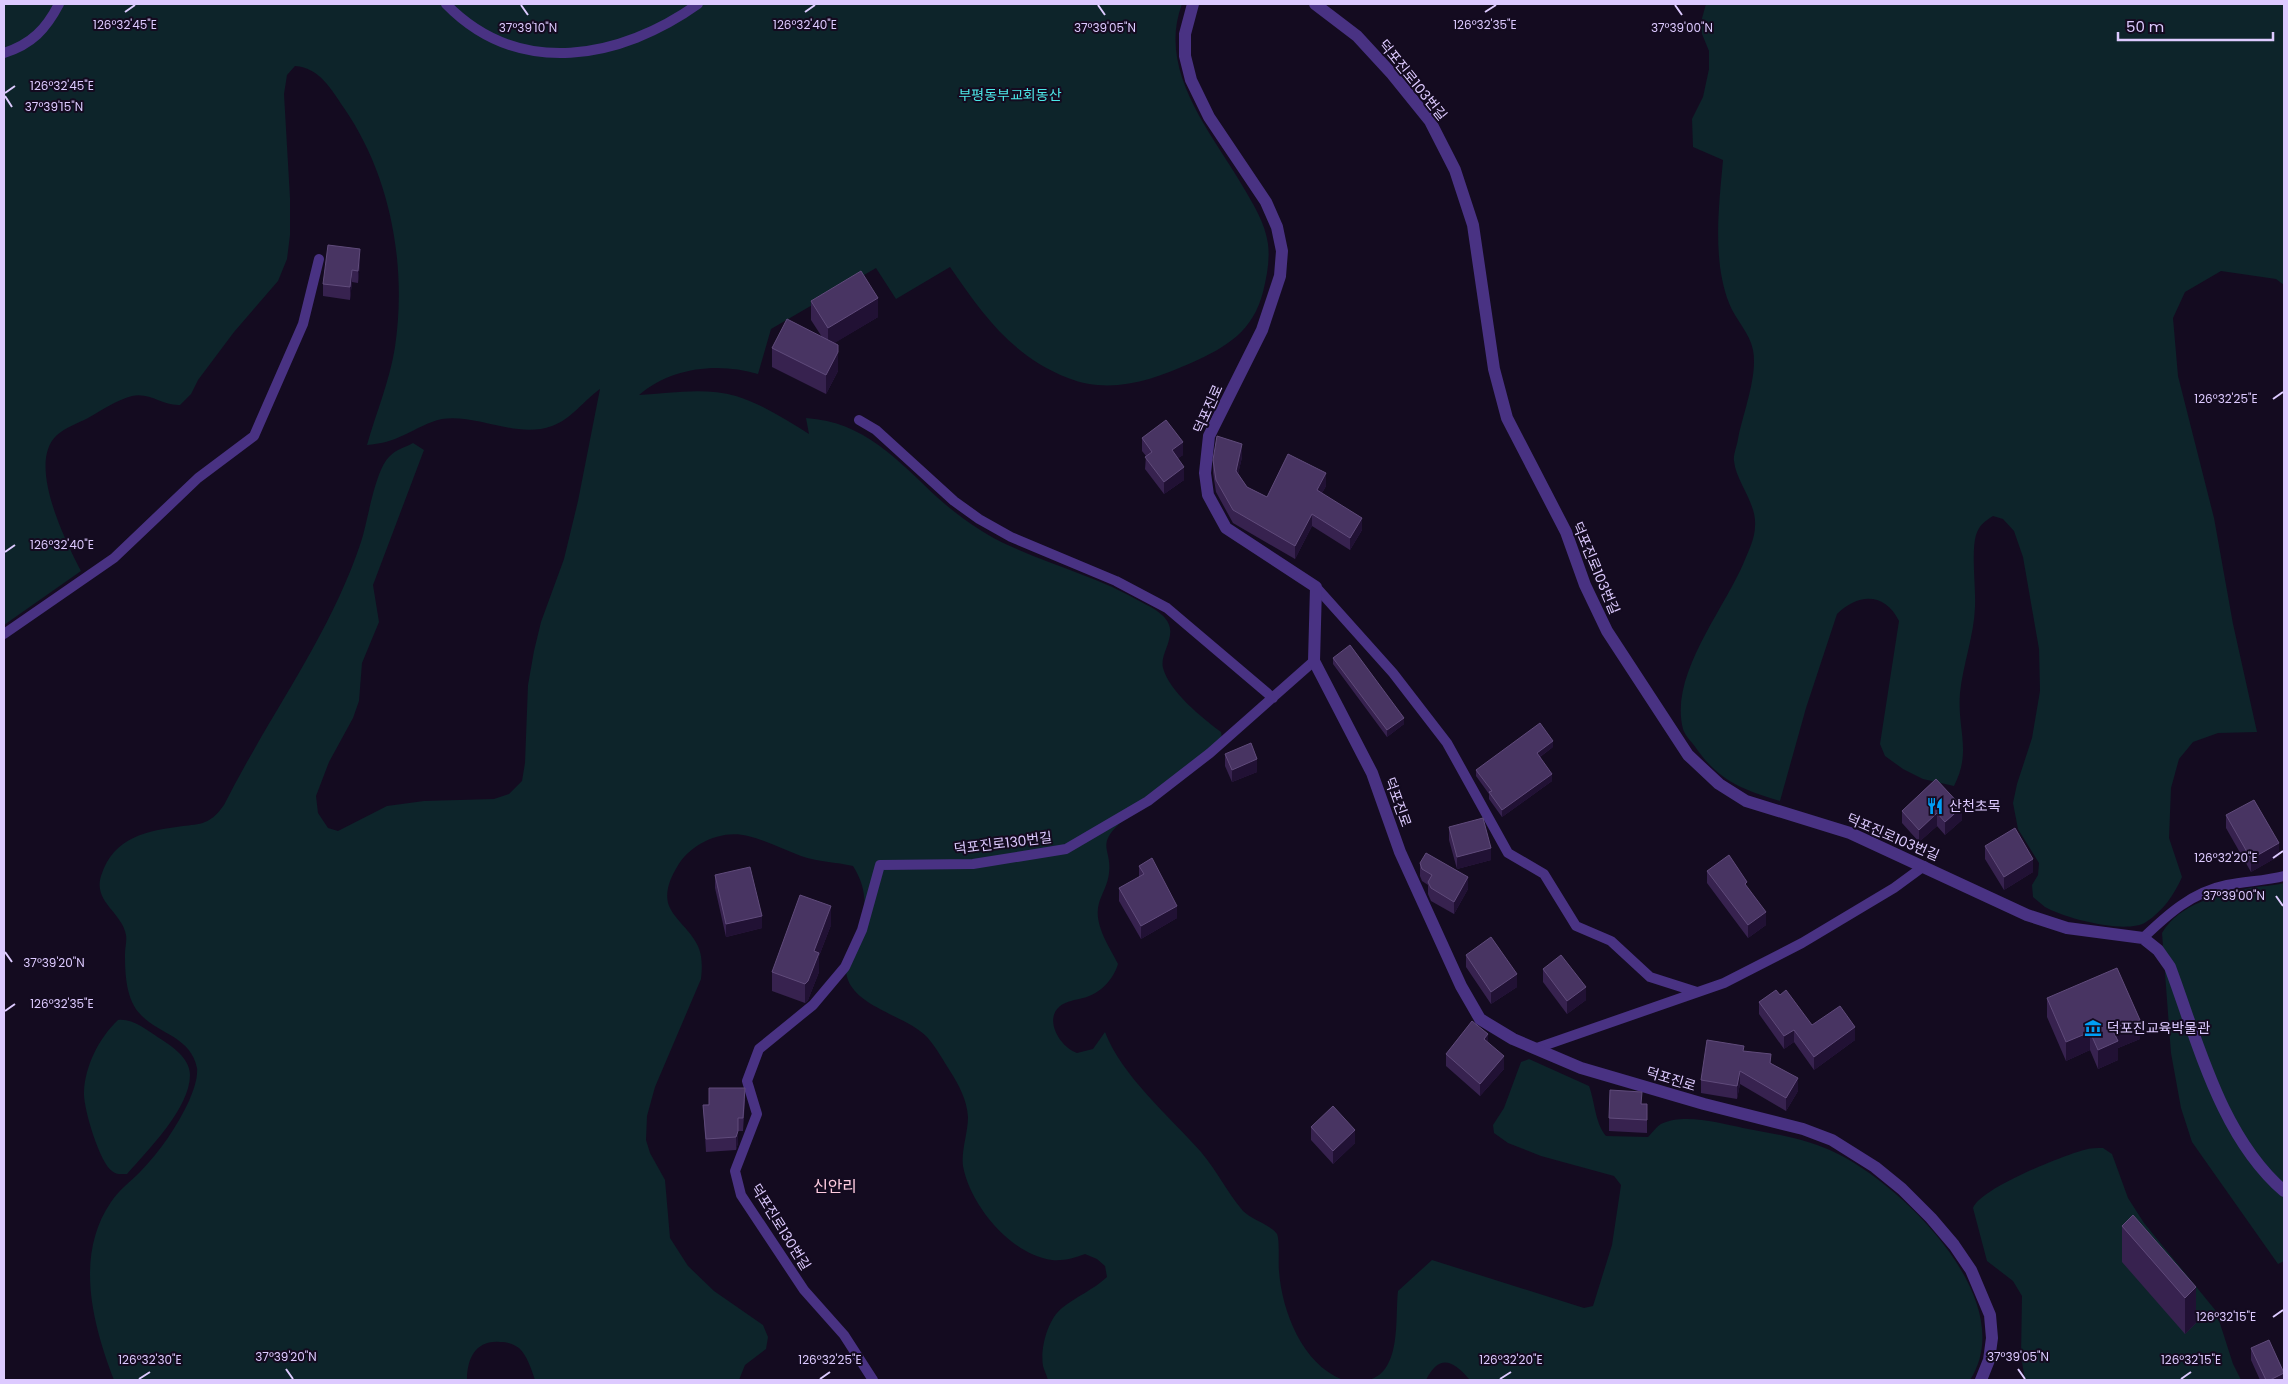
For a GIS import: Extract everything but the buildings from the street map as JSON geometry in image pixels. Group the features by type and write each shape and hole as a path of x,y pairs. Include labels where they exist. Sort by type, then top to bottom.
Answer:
{"street":[{"name":"덕포진로","path":"1193,4 1185,34 1185,56 1191,80 1209,117 1266,202 1277,227 1282,251 1280,276 1262,330 1209,436 1205,473 1208,495 1226,528 1316,587 1314,660 1372,773 1400,852 1461,986 1480,1019 1513,1039 1581,1068 1704,1104 1803,1129 1832,1140 1875,1167 1931,1218 1954,1245 1975,1276 1990,1315 1992,1338 1989,1360 1981,1380"},
{"name":"덕포진로103번길","path":"1314,4 1357,36 1392,74 1430,121 1455,170 1473,225 1494,369 1507,418 1566,532 1585,584 1607,631 1688,755 1719,784 1746,801 1850,833 2027,915 2067,928 2143,938"},
{"path":"2143,938 2158,950 2170,967 2216,1091 2231,1123 2255,1160 2284,1191"}],"lane":[{"path":"4,53 18,48 47,27 59,4"},
{"path":"446,4 470,24 513,46 540,53 565,54 584,53 629,41 654,30 698,4"},
{"path":"4,634 114,558 198,478 254,436 303,324 319,259"},
{"path":"859,420 876,430 954,502 979,519 1011,537 1123,584 1167,608 1273,698"},
{"path":"1316,587 1393,672 1441,735 1508,852 1544,874 1576,926 1611,941 1650,977 1697,992"},
{"name":"덕포진로130번길","path":"873,1380 844,1335 804,1290 741,1195 735,1171 757,1114 747,1081 759,1049 813,1005 845,967 862,930 880,865 973,864 1066,849 1148,802 1210,753 1314,660"},
{"path":"1537,1048 1724,983 1802,943 1894,888 1924,866"},
{"path":"2143,938 2177,908 2201,894 2225,885 2284,876"}],"green space":[{"name":"부평동부교회동산","path":"4,4 1182,4 1176,29 1176,53 1182,76 1202,121 1258,213 1268,244 1267,274 1259,306 1245,327 1227,344 1191,363 1146,380 1116,385 1084,383 1048,369 1015,346 974,302 950,267 896,299 876,268 771,329 758,374 727,368 696,370 666,378 639,395 688,391 724,393 755,403 809,434 806,418 827,421 846,427 879,445 946,505 982,531 1010,546 1111,586 1155,610 1168,622 1170,635 1163,662 1166,677 1187,703 1221,732 1223,744 1112,831 1106,848 1109,873 1099,903 1098,919 1103,935 1118,964 1113,976 1100,990 1060,1006 1055,1012 1054,1026 1056,1033 1065,1046 1077,1053 1093,1049 1105,1032 1112,1048 1134,1080 1201,1152 1243,1211 1271,1228 1277,1234 1281,1287 1290,1319 1306,1349 1316,1362 1343,1380 1048,1380 1042,1359 1049,1326 1062,1308 1107,1277 1105,1266 1097,1259 1085,1254 1061,1260 1037,1256 1022,1249 1008,1238 983,1212 967,1181 963,1166 968,1117 962,1093 956,1082 927,1037 907,1023 860,996 852,987 847,977 847,963 860,927 864,907 863,887 853,866 807,858 762,840 738,834 717,837 698,845 683,859 669,884 667,893 668,903 676,917 696,942 701,954 702,969 701,979 655,1087 647,1116 646,1140 650,1153 665,1180 670,1238 688,1266 714,1291 763,1325 768,1337 766,1349 745,1365 739,1380 535,1380 529,1363 519,1348 513,1344 492,1342 479,1347 474,1352 467,1372 467,1380 114,1380 99,1337 94,1314 90,1268 93,1245 100,1223 111,1202 148,1164 179,1120 195,1085 197,1068 194,1058 188,1049 174,1037 148,1021 132,1002 126,978 126,935 119,920 101,893 101,876 107,863 114,852 133,838 157,830 203,823 218,813 224,805 333,610 361,542 380,472 390,456 413,443 424,450 373,585 379,622 362,663 359,701 353,718 329,762 316,796 318,813 328,828 338,831 387,806 424,801 494,799 509,794 522,781 525,763 528,685 534,651 541,622 564,559 578,501 600,389 566,419 552,426 525,430 456,418 442,419 390,441 367,445 386,384 395,347 399,285 392,223 384,192 373,163 360,134 344,108 318,75 295,66 287,75 284,94 290,198 290,235 287,259 278,281 234,332 198,380 191,394 180,405 174,405 151,397 132,396 115,403 57,435 49,448 46,464 47,483 59,523 81,571 4,625"},
{"path":"1706,4 2284,4 2284,285 2276,279 2221,271 2185,292 2173,318 2178,376 2214,518 2233,624 2257,732 2218,733 2193,742 2179,759 2171,788 2169,838 2182,877 2167,902 2158,913 2146,922 2137,926 2125,927 2096,924 2054,911 2045,907 2033,897 2032,885 2038,875 2039,863 2018,829 2013,803 2032,738 2040,691 2039,649 2023,557 2014,531 2003,519 1993,516 1981,526 1976,535 1974,618 1960,693 1963,751 1962,762 1954,786 1923,779 1903,769 1885,756 1880,744 1899,621 1886,605 1871,599 1862,599 1854,602 1837,614 1806,708 1780,801 1743,788 1723,776 1705,759 1684,732 1681,708 1684,687 1691,665 1735,581 1753,540 1755,530 1753,509 1738,477 1734,461 1752,383 1754,360 1749,338 1729,303 1720,269 1718,232 1723,160 1693,147 1692,119 1703,97 1709,69 1709,51 1702,34 1701,22"},
{"path":"2284,883 2284,1261 2278,1264 2192,1142 2181,1108 2171,1053 2162,933 2169,923 2179,915 2189,908 2213,897 2238,890"},
{"path":"118,1020 129,1021 139,1025 169,1045 184,1058 190,1075 188,1088 176,1114 156,1141 127,1174 114,1172 102,1158 84,1100 87,1072 94,1053 105,1035"},
{"path":"1529,1059 1589,1086 1597,1119 1606,1136 1648,1137 1659,1125 1670,1121 1680,1119 1702,1120 1804,1141 1838,1154 1864,1170 1893,1192 1922,1219 1948,1249 1968,1282 1980,1316 1982,1349 1970,1380 1470,1380 1458,1368 1442,1363 1431,1371 1426,1380 1369,1380 1380,1375 1392,1355 1395,1342 1398,1291 1432,1260 1584,1308 1593,1306 1612,1245 1621,1185 1614,1176 1541,1156 1508,1143 1494,1133 1493,1125 1504,1108 1521,1062"},
{"path":"2103,1148 2112,1154 2128,1198 2144,1223 2216,1311 2233,1364 2241,1380 2025,1380 2021,1356 2022,1296 2013,1281 1987,1261 1973,1208 1979,1200 1991,1191 2023,1174 2073,1153"}],"place":[{"name":"산천초목","path":"1935,806"},
{"name":"덕포진교육박물관","path":"2093,1028"}],"district":[{"name":"신안리","path":"835,1186"}]}
